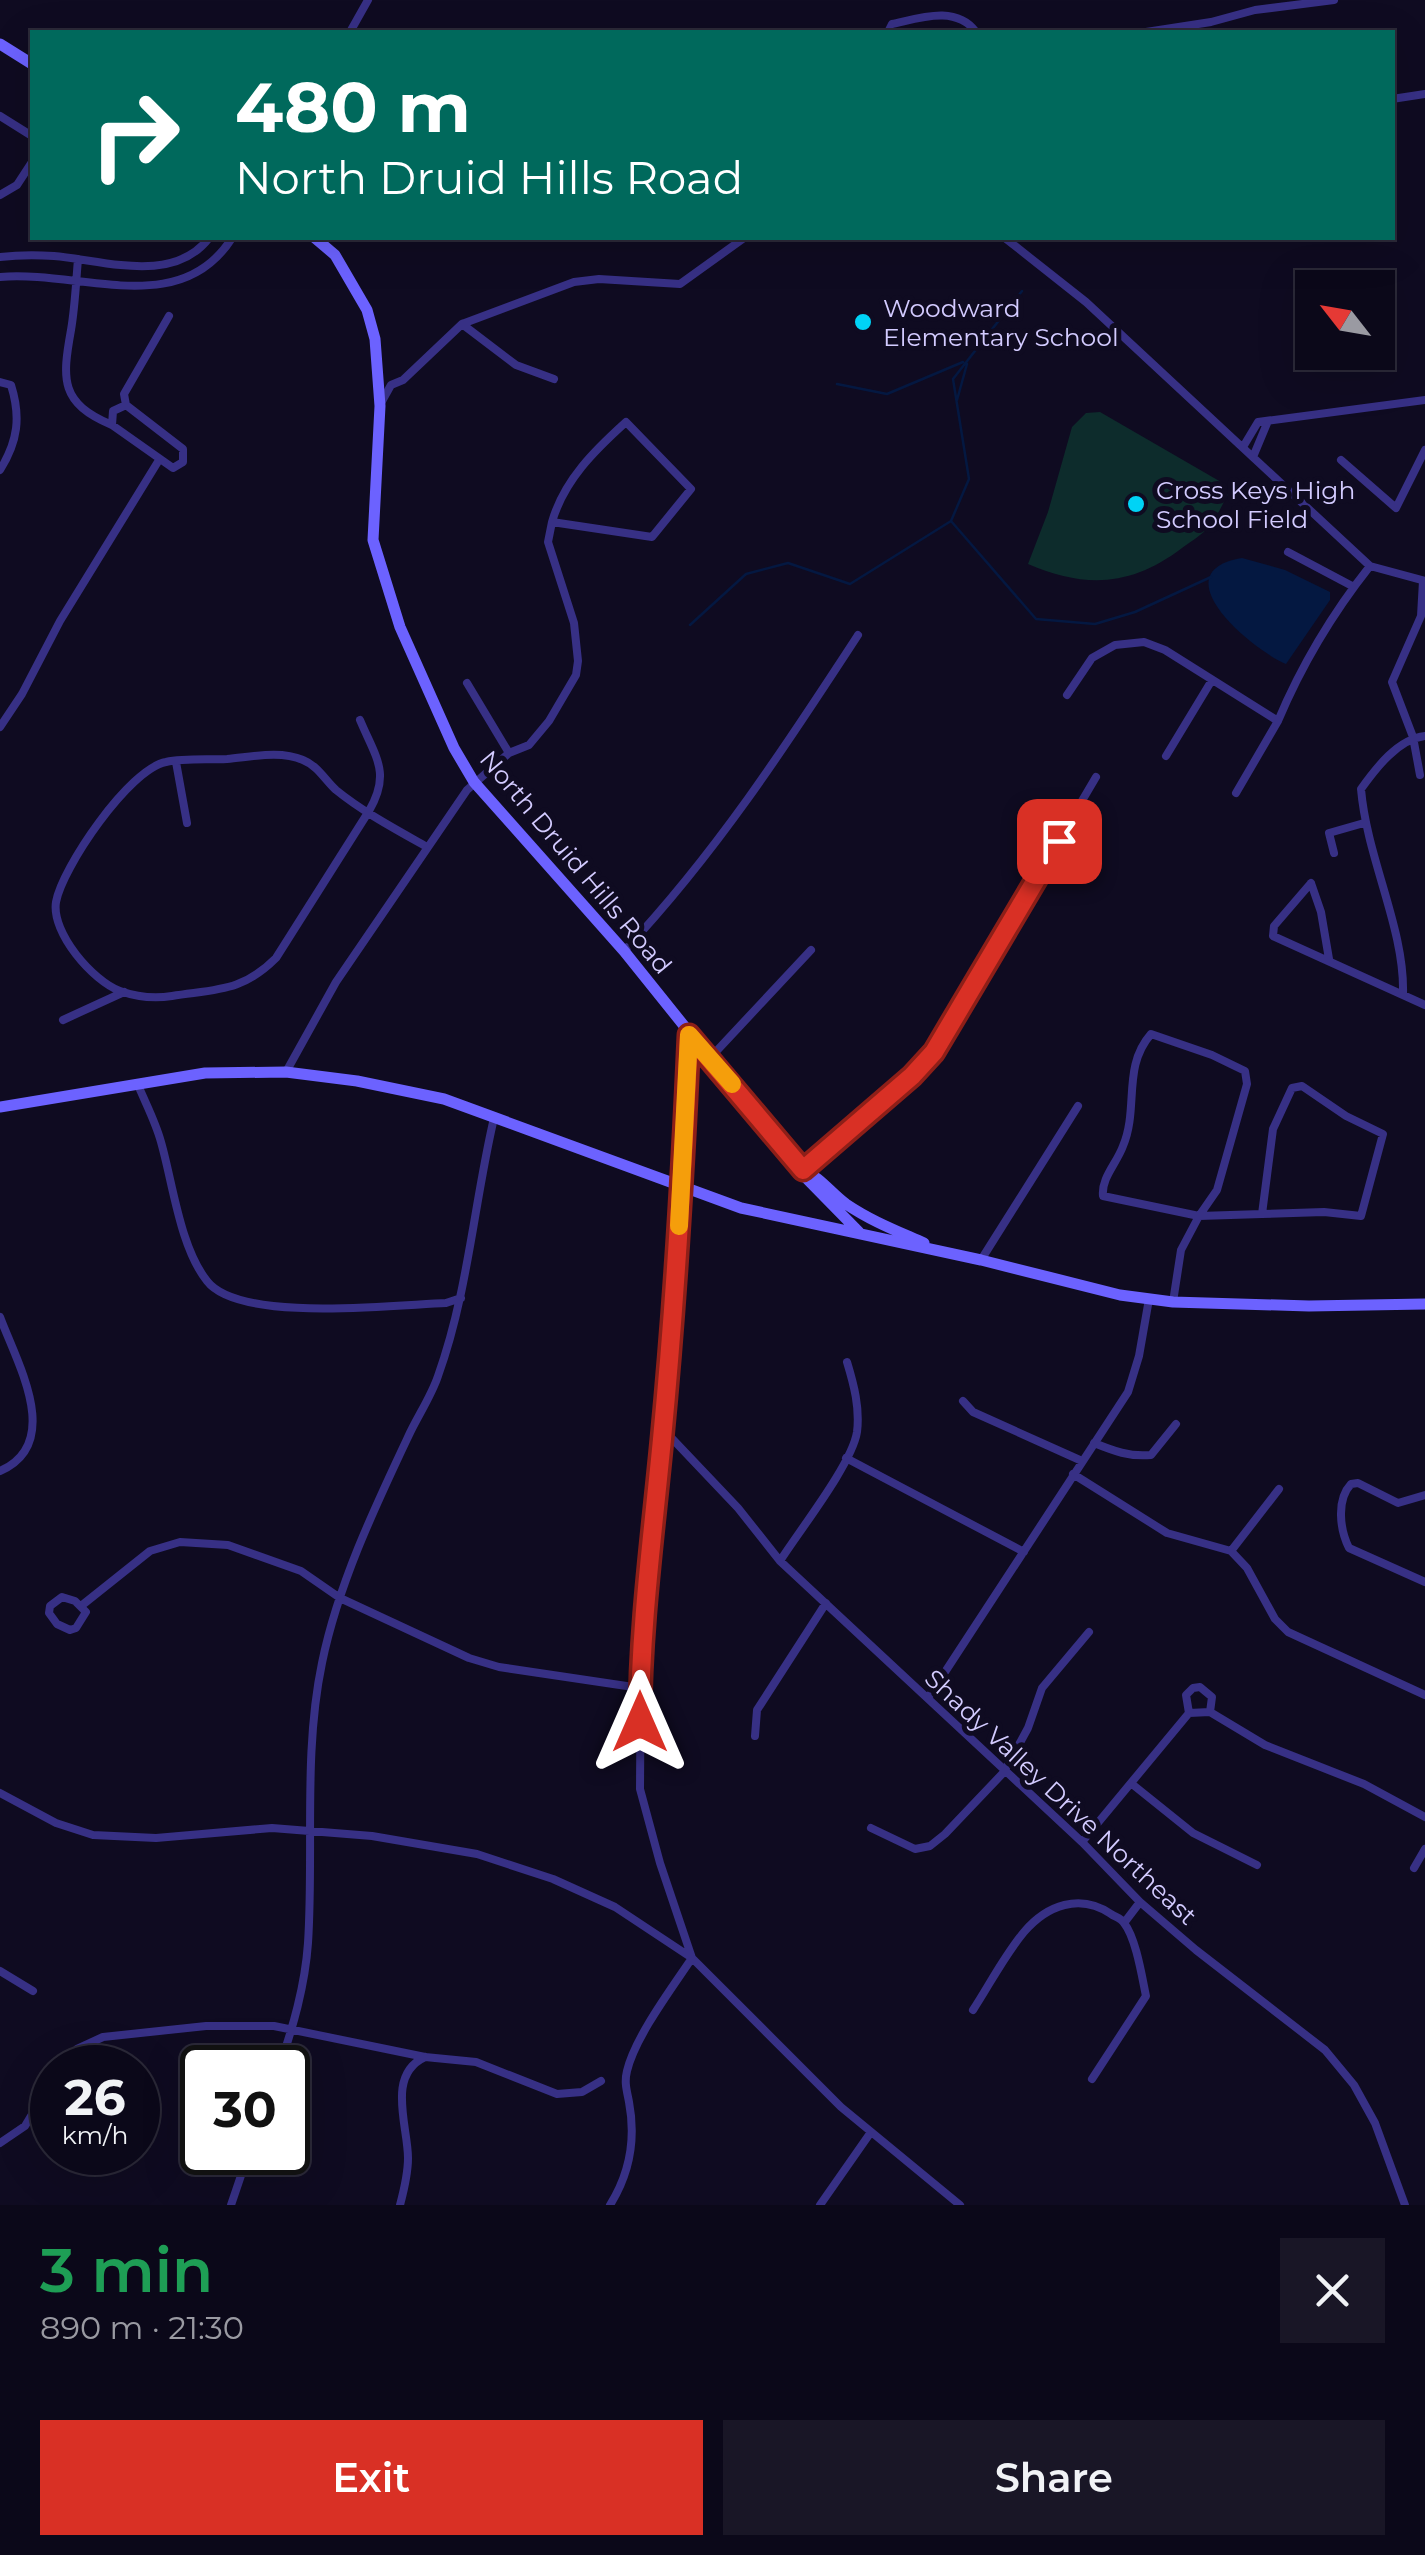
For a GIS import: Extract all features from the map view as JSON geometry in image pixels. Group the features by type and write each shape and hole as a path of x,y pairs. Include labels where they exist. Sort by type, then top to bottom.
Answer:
{"main road":[{"path":"0,44 30,63"},
{"name":"North Druid Hills Road","path":"318,240 335,254 367,310 374,339 380,406 373,540 400,628 447,733 474,782 624,951 803,1170 807,1180 862,1235"},
{"path":"0,1107 205,1072 286,1072 356,1081 444,1099 741,1208 981,1260 1120,1295 1173,1302 1425,1304"},
{"path":"803,1170 866,1217 946,1253"}],"street":[{"path":"351,30 368,0"},
{"path":"1159,30 1255,10 1334,0"},
{"path":"889,30 892,24 934,16 955,17 973,30"},
{"path":"1395,98 1425,94"},
{"path":"0,116 30,135"},
{"path":"0,195 16,185 30,165"},
{"path":"0,257 166,265 192,253 206,240"},
{"path":"0,277 170,285 203,270 220,257 231,240"},
{"path":"380,406 391,385 402,380 462,324 574,282 599,279 680,284 741,240"},
{"path":"1008,240 1086,302 1370,566 1424,581 1421,616 1392,682 1413,738 1420,774"},
{"path":"78,259 64,361 67,382 89,415 112,425 173,468 183,462 184,449 126,405 124,394 169,316"},
{"path":"462,324 516,366 554,379"},
{"path":"0,382 11,385 18,415 18,432 0,470"},
{"path":"1243,448 1263,421 1425,400"},
{"path":"112,425 114,411 126,405"},
{"path":"1253,456 1263,421"},
{"path":"286,1072 336,982 474,782 509,753 529,745 549,721 576,675 574,624 548,542 552,522 559,498 597,448 626,422 691,489 652,538 552,522"},
{"path":"1342,460 1396,508 1425,450"},
{"path":"0,727 22,694 60,620 160,460"},
{"path":"1288,552 1354,586"},
{"path":"1236,792 1333,614 1370,566"},
{"path":"624,951 721,840 858,635"},
{"path":"1066,694 1092,658 1115,645 1144,642 1164,650 1278,721"},
{"path":"1166,756 1212,680"},
{"path":"467,683 509,753"},
{"path":"360,720 382,771 380,792 369,812 276,958 263,971 243,985 154,999 124,992 98,976 69,948 55,904 64,882 109,806 136,778 169,758 282,755 304,760 334,789 369,812 427,847"},
{"path":"1402,994 1403,972 1364,823 1361,789 1378,766 1413,738 1425,736"},
{"path":"169,758 187,823"},
{"path":"803,1170 912,1076 934,1052 1096,777"},
{"path":"1334,853 1329,833 1364,823"},
{"path":"1329,959 1311,882 1274,926 1273,936 1425,1004"},
{"path":"710,1058 811,950"},
{"path":"62,1020 124,992"},
{"path":"1173,1302 1181,1250 1199,1216 1217,1190 1247,1084 1246,1072 1212,1055 1151,1034 1131,1074 1126,1141 1102,1186 1103,1196 1199,1216 1262,1214 1324,1212 1361,1216 1382,1134 1346,1116 1302,1086 1292,1088 1273,1129 1262,1214"},
{"path":"689,1035 663,1429 641,1641 640,1788 692,1958"},
{"path":"138,1085 160,1137 191,1252 216,1292 259,1306 320,1308 446,1303 460,1298"},
{"path":"981,1260 1078,1106"},
{"path":"286,2045 308,1945 314,1708 322,1660 340,1598 383,1490 438,1380 460,1298 494,1118"},
{"path":"928,1698 1128,1392 1140,1356 1149,1299"},
{"path":"0,1317 35,1425 25,1455 0,1471"},
{"path":"780,1560 856,1437 858,1410 848,1362"},
{"path":"963,1401 973,1412 1082,1460"},
{"path":"1094,1443 1136,1456 1151,1455 1176,1424"},
{"name":"Shady Valley Drive Northeast","path":"663,1429 738,1508 780,1560 1082,1842 1140,1902 1325,2050 1346,2074 1382,2138 1405,2205"},
{"path":"846,1458 1024,1552"},
{"path":"1073,1474 1167,1533 1231,1551 1247,1568 1275,1619 1288,1632 1425,1694"},
{"path":"1425,1495 1398,1503 1358,1483 1351,1484 1344,1491 1341,1514 1343,1537 1349,1548 1425,1582"},
{"path":"1231,1551 1278,1489"},
{"path":"81,1606 150,1551 180,1542 228,1546 301,1571 340,1598 422,1638 484,1662 640,1688"},
{"path":"62,1598 81,1606 86,1612 70,1630 57,1624 49,1612 50,1606 62,1598"},
{"path":"754,1736 757,1710 826,1603"},
{"path":"871,1828 903,1845 930,1846 1004,1772 1028,1728 1042,1688 1088,1632"},
{"path":"1082,1842 1189,1713 1186,1695 1193,1688 1212,1697 1210,1712"},
{"path":"1189,1713 1210,1712 1266,1745 1364,1784 1425,1817"},
{"path":"1132,1784 1194,1834 1257,1866"},
{"path":"0,1794 56,1822 93,1835 156,1838 249,1828 312,1830 441,1846 515,1865 616,1907 692,1958 830,2096 960,2205"},
{"path":"1414,1868 1425,1849"},
{"path":"973,2010 1026,1930 1048,1911 1063,1903 1086,1902 1124,1922 1141,1968 1146,1996 1092,2079"},
{"path":"1124,1922 1140,1902"},
{"path":"610,2205 630,2160 625,2086 629,2065 692,1958"},
{"path":"0,1970 33,1991"},
{"path":"84,2045 102,2037 206,2026 292,2029 424,2056 476,2062 557,2094 582,2092 600,2081"},
{"path":"400,2205 408,2156 402,2088 412,2065 424,2056"},
{"path":"0,2143 25,2126 30,2118"},
{"path":"820,2205 871,2132"},
{"path":"231,2205 241,2175"}],"green space":[{"name":"Cross Keys High School Field","path":"1100,412 1221,482 1228,495 1207,529 1163,561 1127,576 1089,580 1028,564 1048,512 1072,427 1086,413"}],"water":[{"path":"1242,558 1285,570 1330,592 1330,600 1286,664 1235,628 1210,594 1209,578 1219,566"}],"waterway":[{"path":"1022,291 953,379 969,479 951,521 1036,619 1095,624 1135,612 1211,577"},
{"path":"837,384 887,394 963,362"},
{"path":"957,400 967,364"},
{"path":"690,625 746,574 788,563 850,584 951,521"}],"slow traffic":[{"path":"679,1226 689,1035 732,1084"}],"place":[{"name":"Woodward Elementary School","path":"863,322"},
{"name":"Cross Keys High School Field","path":"1136,504"}],"route":[{"path":"640,1722 641,1641 662,1442 689,1035 803,1170 912,1076 934,1052 1059,841"}]}
